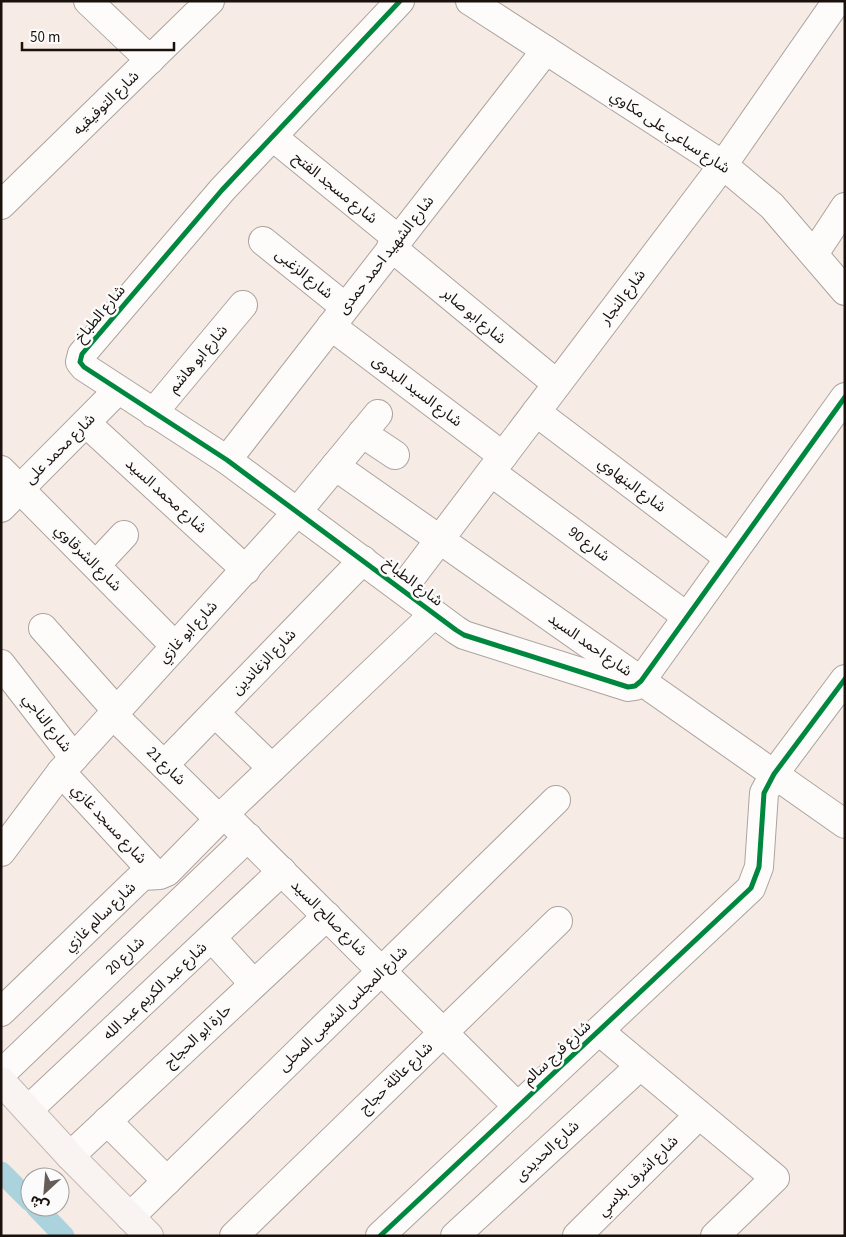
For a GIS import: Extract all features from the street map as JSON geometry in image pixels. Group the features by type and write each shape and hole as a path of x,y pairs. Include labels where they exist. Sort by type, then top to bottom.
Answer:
{"main road":[{"path":"1,1081 70,1156 149,1236"}],"street":[{"path":"88,1 150,60"},
{"name":"شارع التوفيقيه","path":"1,206 210,1"},
{"name":"شارع الطباخ","path":"400,1 210,204 82,354 80,362 84,367 118,390 227,460 403,588 434,614 464,635 628,687 635,686 641,681"},
{"name":"شارع سباعي على مكاوي","path":"470,1 723,166 772,206 845,291"},
{"name":"شارع النجار","path":"403,588 723,166 836,1"},
{"name":"شارع الشهيد احمد حمدى","path":"227,460 546,50"},
{"name":"شارع مسجد الفتح","path":"273,137 395,243"},
{"path":"814,254 845,207"},
{"name":"شارع الزغبى","path":"263,241 338,316"},
{"name":"شارع ابو صابر","path":"395,243 557,384"},
{"name":"شارع ابو هاشم","path":"154,413 243,305"},
{"name":"شارع السيد البدوى","path":"338,316 497,464"},
{"name":"شارع محمد على","path":"1,508 118,390"},
{"path":"641,681 845,397"},
{"name":"شارع البنهاوي","path":"536,412 729,558"},
{"name":"شارع محمد السيد","path":"86,423 246,570"},
{"name":"شارع ابو غازي","path":"1,852 68,765 114,712 246,570 298,511 370,423 395,455"},
{"name":"شارع 90","path":"497,464 686,616"},
{"name":"شارع احمد السيد","path":"335,466 845,824"},
{"name":"شارع الشرقاوي","path":"1,470 175,646"},
{"path":"96,565 124,535"},
{"name":"شارع الزغاندين","path":"164,765 363,560"},
{"name":"شارع سالم غازي","path":"1,1012 142,876 168,872 222,816 434,614"},
{"name":"شارع 21","path":"43,628 114,712 164,765 222,816"},
{"name":"شارع الناجي","path":"1,664 68,765"},
{"path":"774,774 845,679"},
{"path":"215,712 272,768"},
{"name":"شارع مسجد غازي","path":"68,765 156,875"},
{"name":"شارع فرج سالم","path":"380,1236 751,888 759,867 764,792 774,774"},
{"name":"شارع المجلس الشعبى المحلى","path":"130,1217 556,800"},
{"name":"شارع صالح السيد","path":"222,816 248,837 518,1107"},
{"name":"شارع 20","path":"1,1074 248,837"},
{"name":"شارع عبد الكريم عبد الله","path":"28,1110 282,871"},
{"name":"حارة ابو الحجاج","path":"70,1156 327,916"},
{"name":"شارع عائلة حجاج","path":"234,1236 558,921"},
{"path":"212,938 254,984"},
{"path":"599,1031 774,1178 715,1236"},
{"name":"شارع الحديدى","path":"455,1236 640,1066"},
{"name":"شارع اشرف بلاسي","path":"577,1236 699,1115"},
{"path":"107,1121 167,1181"}],"waterway":[{"path":"1,1172 20,1191"},
{"path":"46,1217 64,1236"}],"cycle path":[{"path":"400,1 222,190 82,354 80,362 84,367 227,460 464,635 628,687 635,686 641,681 845,397"},
{"path":"380,1236 751,888 759,867 764,793 774,774 845,679"}]}
